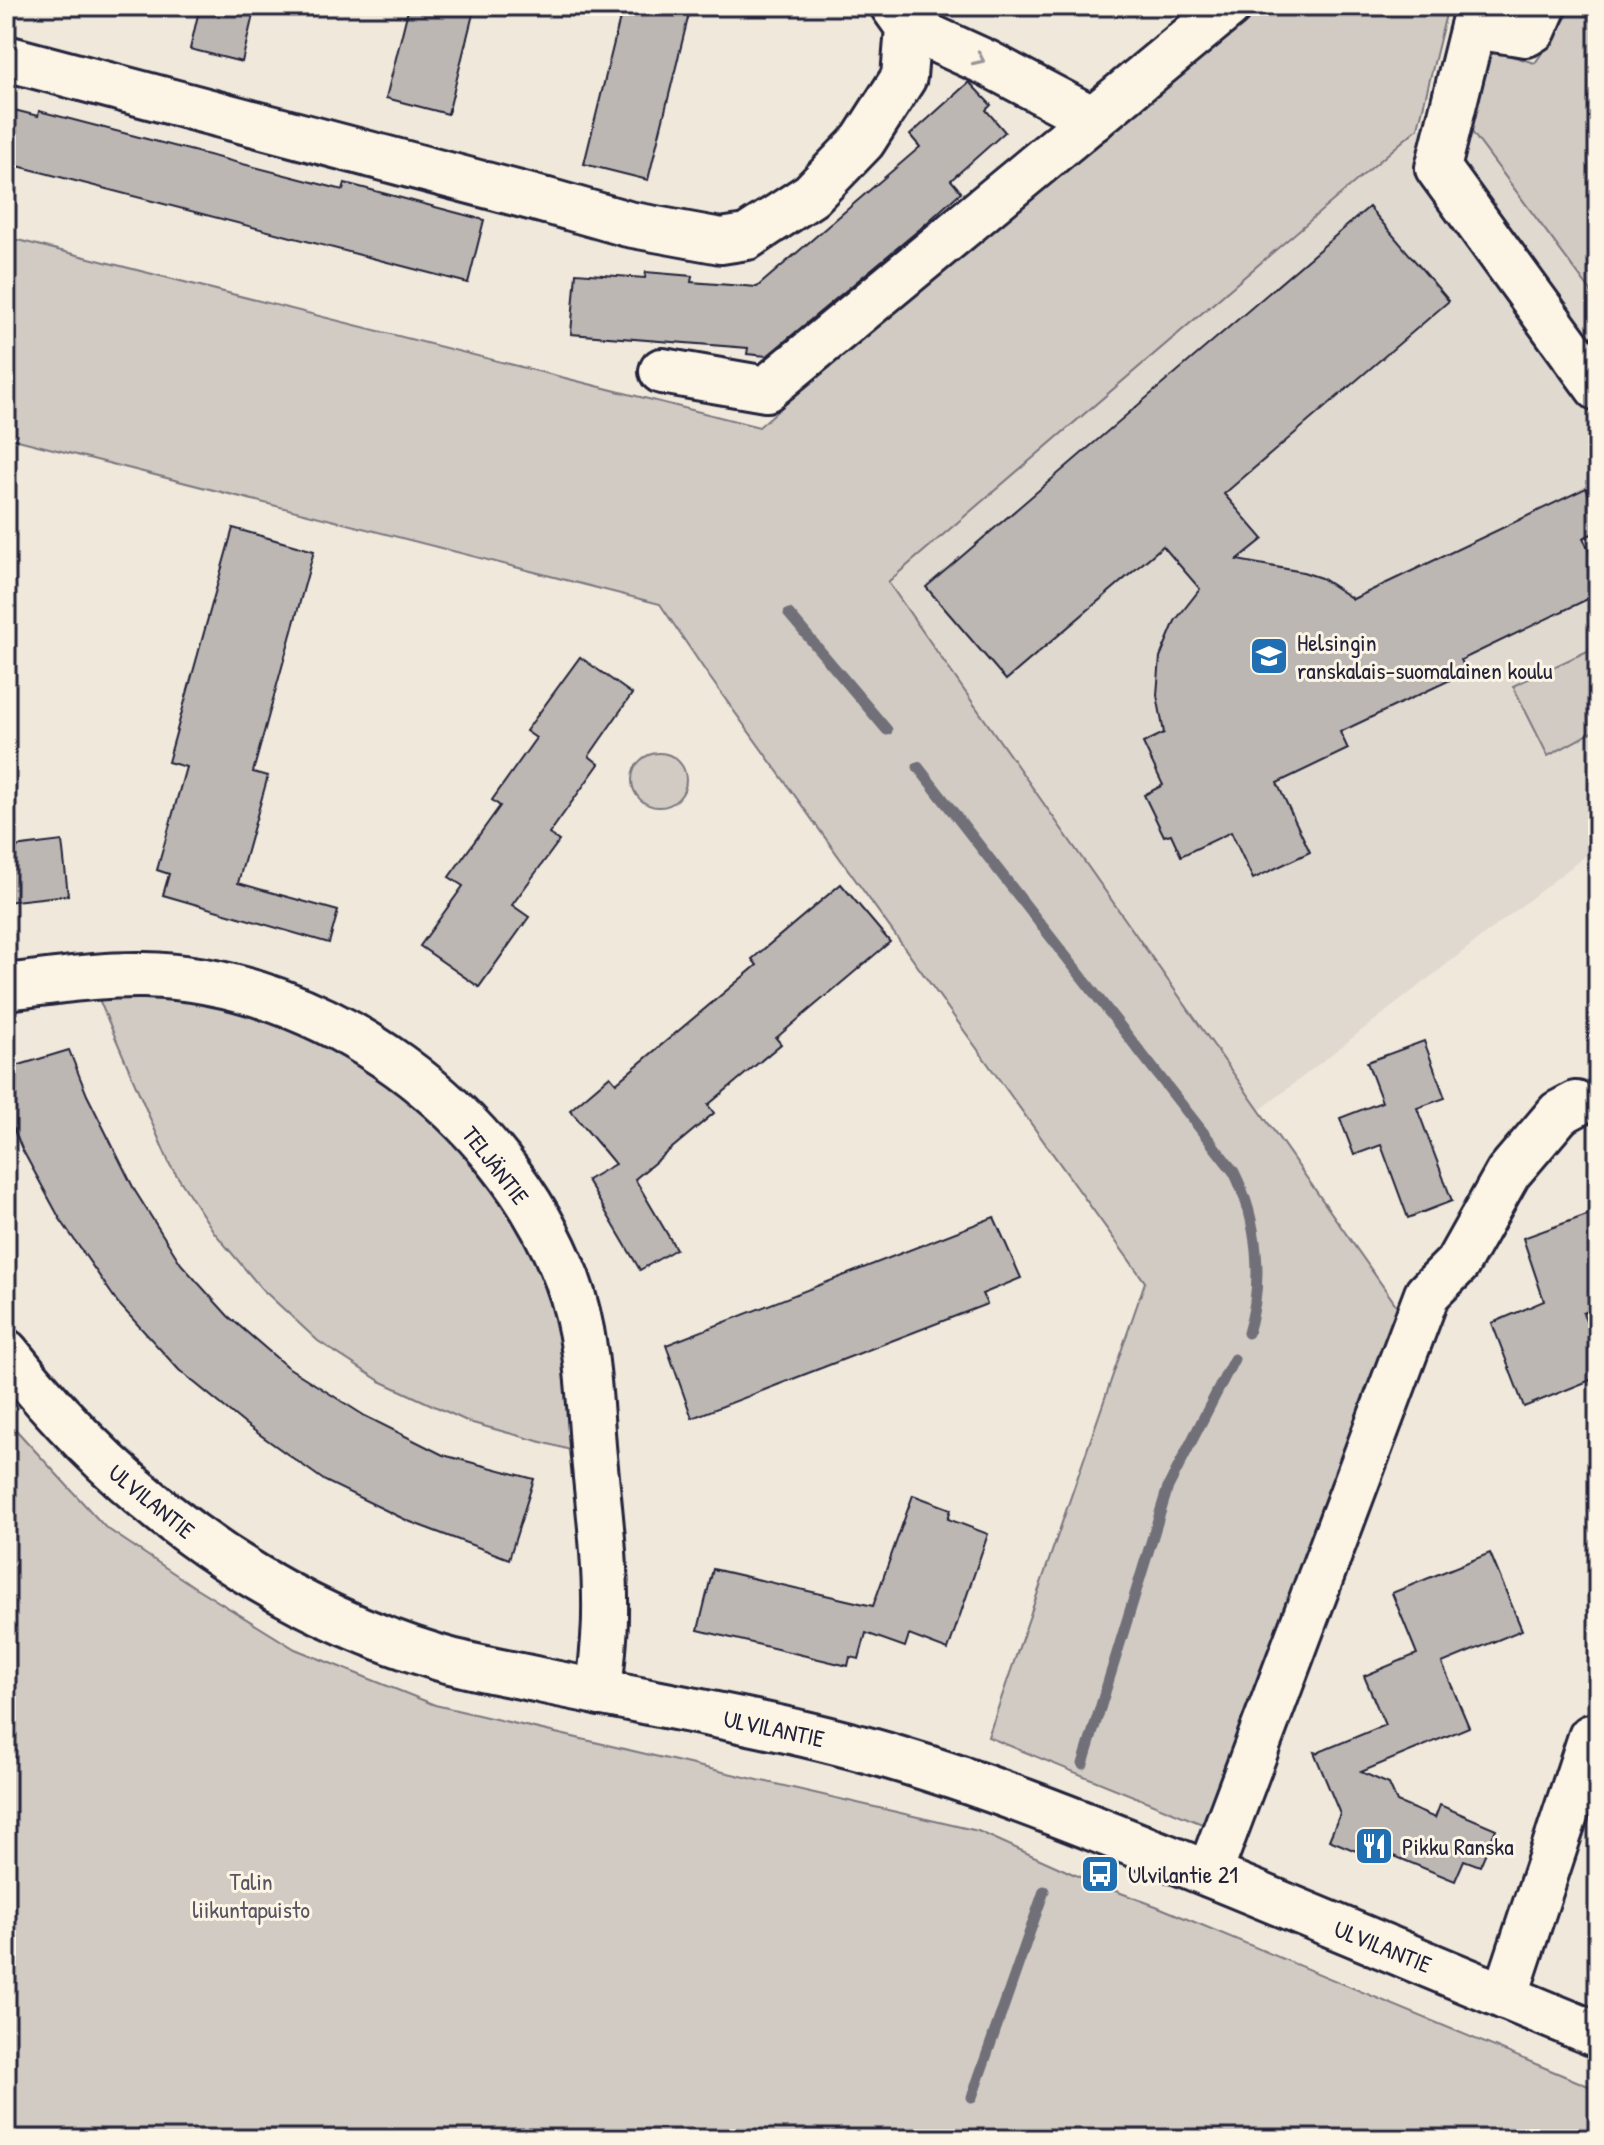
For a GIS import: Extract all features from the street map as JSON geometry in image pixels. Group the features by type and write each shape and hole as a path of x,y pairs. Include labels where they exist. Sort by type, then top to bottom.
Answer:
{"street":[{"path":"662,371 766,389 1229,6"},
{"path":"1544,6 1534,29 1526,34 1472,30 1438,168 1598,388"},
{"path":"900,16 1093,119"},
{"path":"6,58 628,224 721,241 747,237 811,195 863,141 904,77 900,16"},
{"name":"TELJÄNTIE","path":"6,987 143,975 212,983 292,1006 343,1030 407,1071 480,1138 510,1177 552,1246 578,1313 601,1526 605,1615 599,1693"},
{"path":"1209,1874 1427,1294 1457,1264 1508,1173 1559,1113 1576,1104"},
{"name":"ULVILANTIE","path":"6,1352 58,1415 138,1493 214,1551 310,1608 381,1638 444,1659 824,1738 902,1759 1025,1801 1598,2035"},
{"path":"1505,1997 1591,1737"}],"shaded area":[{"name":"Helsingin ranskalais-suomalainen koulu","path":"1466,124 1598,301 1598,846 1260,1110 887,582 1418,128"}],"green space":[{"path":"1245,6 1448,6 1418,128 888,582 1401,1312 1207,1826 988,1737 1145,1282 660,604 6,437 6,237 759,427"},
{"path":"1574,6 1598,6 1598,301 1466,124 1491,50 1535,63"},
{"path":"1598,646 1598,729 1548,756 1513,686"},
{"path":"659,753 678,761 686,780 678,799 659,807 640,799 632,780 640,761"},
{"path":"148,996 228,1009 303,1034 372,1073 467,1153 517,1229 548,1295 563,1360 570,1450 469,1422 380,1381 318,1341 261,1288 214,1232 170,1165 98,997"},
{"name":"Talin liikuntapuisto","path":"6,1419 105,1527 295,1649 435,1705 978,1831 1091,1882 1156,1906 1598,2090 1598,2139 6,2139"}],"building":[{"path":"200,6 255,6 242,62 190,49"},
{"path":"409,6 475,6 448,114 386,98"},
{"path":"623,6 691,6 648,180 584,164"},
{"path":"969,82 991,105 986,110 1005,132 951,180 961,192 767,356 747,354 748,348 571,334 576,273 645,278 646,272 692,276 691,282 757,287 920,147 910,135"},
{"path":"6,108 38,116 39,111 343,190 345,183 484,220 468,283 6,163"},
{"path":"1369,207 1449,301 1224,494 1263,539 1237,560 1321,578 1353,599 1586,488 1598,514 1598,531 1583,538 1598,570 1598,594 1461,660 1467,672 1340,732 1348,749 1277,783 1310,852 1253,879 1231,832 1181,856 1171,834 1164,836 1144,795 1163,785 1143,743 1164,733 1157,695 1160,657 1175,621 1200,589 1163,546 1006,680 926,587"},
{"path":"233,528 314,551 253,772 268,776 238,883 338,911 329,943 163,895 169,874 157,870 186,767 168,762"},
{"path":"580,657 632,694 589,756 599,764 549,834 559,841 512,905 529,917 479,987 420,946 463,886 449,877 500,806 492,800 536,738 526,731"},
{"path":"62,841 68,895 6,902 6,848"},
{"path":"841,884 890,942 776,1038 781,1044 708,1105 714,1113 635,1179 676,1249 640,1270 587,1180 615,1164 570,1110 610,1076 616,1083 757,965 752,959"},
{"path":"1424,1041 1445,1098 1417,1108 1452,1201 1408,1218 1381,1145 1354,1155 1340,1118 1382,1102 1367,1062"},
{"path":"69,1050 87,1095 135,1191 181,1264 228,1316 286,1366 365,1416 443,1455 534,1479 509,1559 408,1521 325,1481 245,1424 179,1370 118,1303 60,1219 22,1149 6,1111 6,1069"},
{"path":"1598,1211 1598,1307 1583,1313 1598,1353 1598,1377 1524,1407 1492,1323 1544,1301 1523,1238"},
{"path":"994,1217 1021,1278 982,1294 987,1304 692,1418 666,1345"},
{"path":"913,1495 951,1509 948,1519 988,1534 948,1650 909,1635 905,1647 866,1633 859,1659 850,1657 848,1666 698,1630 713,1569 873,1606"},
{"path":"1490,1553 1522,1630 1442,1663 1469,1727 1361,1772 1389,1784 1397,1802 1435,1818 1440,1805 1496,1829 1480,1866 1464,1860 1455,1881 1387,1853 1383,1862 1329,1840 1340,1814 1314,1752 1385,1725 1364,1676 1417,1654 1392,1593"}],"waterway":[{"path":"789,614 887,730"},
{"path":"918,767 1234,1172 1249,1210 1256,1251 1256,1293 1248,1333"},
{"path":"1083,1764 1168,1487 1234,1359"},
{"path":"972,2097 1044,1891"}],"place":[{"name":"Helsingin ranskalais-suomalainen koulu","path":"1269,656"},
{"name":"Pikku Ranska","path":"1374,1846"},
{"name":"Ulvilantie 21","path":"1100,1874"}]}
